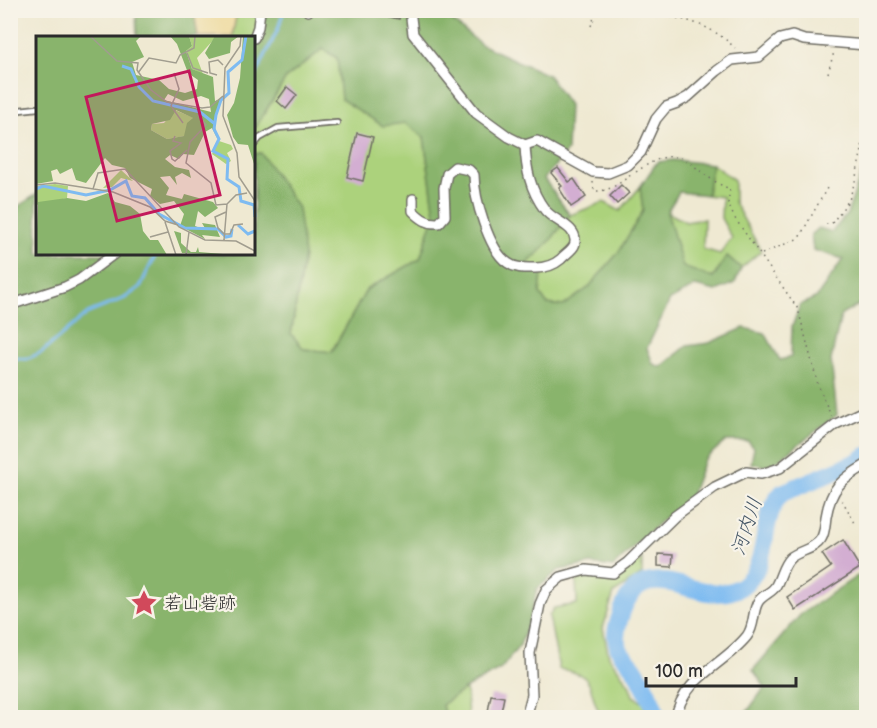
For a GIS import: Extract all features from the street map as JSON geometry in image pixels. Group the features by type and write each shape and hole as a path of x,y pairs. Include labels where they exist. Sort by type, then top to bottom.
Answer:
{"street":[{"path":"255,36 260,10"},
{"path":"410,10 413,34 476,113 509,137 525,145 537,141 593,172 608,173 628,165 641,152 656,119 666,107 677,104 688,97 732,60 759,57 780,39 792,36 804,40 867,45"},
{"path":"413,199 413,211 418,217 430,224 439,223 445,216 444,188 447,174 455,167 469,170 474,175 476,200 501,257 510,265 523,268 543,268 557,262 574,246 576,240 572,231 546,212 530,183 526,168 525,145"},
{"path":"10,305 72,284 113,255"},
{"path":"526,717 531,695 530,652 540,604 546,590 561,577 586,570 613,573 627,563 675,516 715,487 746,472 761,474 780,468 836,424 867,410"},
{"path":"676,717 677,707 693,683 729,655 748,634 759,601 774,589 791,557 812,547 821,539 828,508 836,489 845,477 867,465"}],"lane":[{"path":"10,111 36,108"},
{"path":"255,144 260,138 278,128 337,123"}],"path":[{"path":"591,26 597,10"},
{"path":"642,10 653,15 690,21 705,27 719,34 744,58"},
{"path":"828,73 836,43"},
{"path":"826,224 832,224 849,200 859,166 867,112"},
{"path":"593,172 594,191 601,191 610,189 655,159 673,156 685,159 710,179 730,189 728,203 734,217 798,309 818,385 828,412 836,424"},
{"path":"761,254 799,238 827,188"},
{"path":"836,489 855,523"}],"green space":[{"path":"136,11 194,11 198,36 137,36"},
{"path":"237,11 268,11 255,44 255,36 232,36"},
{"path":"268,11 440,11 482,45 548,75 569,105 567,151 544,179 570,215 550,241 526,265 542,274 540,294 547,304 563,306 588,288 618,253 643,211 640,187 657,162 673,160 712,164 707,195 679,192 667,212 683,267 713,278 727,256 741,268 735,283 716,291 695,286 670,300 647,348 653,364 661,367 687,346 709,343 744,328 765,333 780,360 791,357 792,327 800,305 817,297 843,259 813,250 811,235 819,228 832,232 847,214 864,166 866,147 866,301 841,315 831,360 837,415 769,467 751,463 754,448 748,441 726,441 704,460 690,498 660,522 613,567 591,564 559,570 537,589 520,645 501,669 466,688 442,705 445,717 11,718 11,211 36,195 36,255 255,255 255,154 261,153 298,208 304,255 291,334 304,349 332,352 367,289 420,259 435,214 424,137 405,123 383,126 341,99 337,58 323,49 286,78 255,128 255,44"},
{"path":"324,48 424,137 435,214 420,259 367,289 331,352 304,349 291,335 304,255 261,153 255,154 255,128 286,78"},
{"path":"712,164 734,180 734,202 761,251 741,268 727,256 713,278 682,267 667,212 686,222 704,219 703,249 720,254 732,238 721,218 722,197 707,195"},
{"path":"640,187 643,211 618,253 588,288 563,306 547,304 526,265 550,241 570,215 604,202 620,211"},
{"path":"642,559 642,574 614,593 603,628 609,657 629,684 633,696 644,703 646,717 602,717 587,680 581,675 559,669 549,616 554,608 577,604 576,578 589,576 614,578"},
{"path":"866,570 866,717 716,717 747,712 765,687 753,670 801,614"},
{"path":"466,688 468,717 445,717 442,705"}],"sand":[{"path":"194,11 237,11 232,36 198,36"}],"building":[{"path":"378,10 401,10 399,19 377,14"},
{"path":"287,87 297,95 286,109 277,101"},
{"path":"357,133 373,137 363,181 347,177"},
{"path":"558,168 569,182 574,179 586,197 571,207 559,188 562,186 551,173"},
{"path":"621,185 629,193 617,204 610,196"},
{"path":"843,540 860,568 795,610 787,597 831,567 822,554"},
{"path":"658,554 673,555 672,567 658,566"},
{"path":"491,695 504,697 500,717 487,717"}],"waterway":[{"path":"255,77 278,29 284,10"},
{"path":"10,358 27,359 42,352 88,313 125,298 140,287 156,255"},
{"name":"河内川","path":"658,718 641,680 621,653 617,642 618,623 632,592 645,583 660,582 710,592 726,592 742,586 752,577 758,566 770,515 774,503 782,493 857,462 866,456"}],"place":[{"name":"若山砦跡","path":"144,603"}]}
